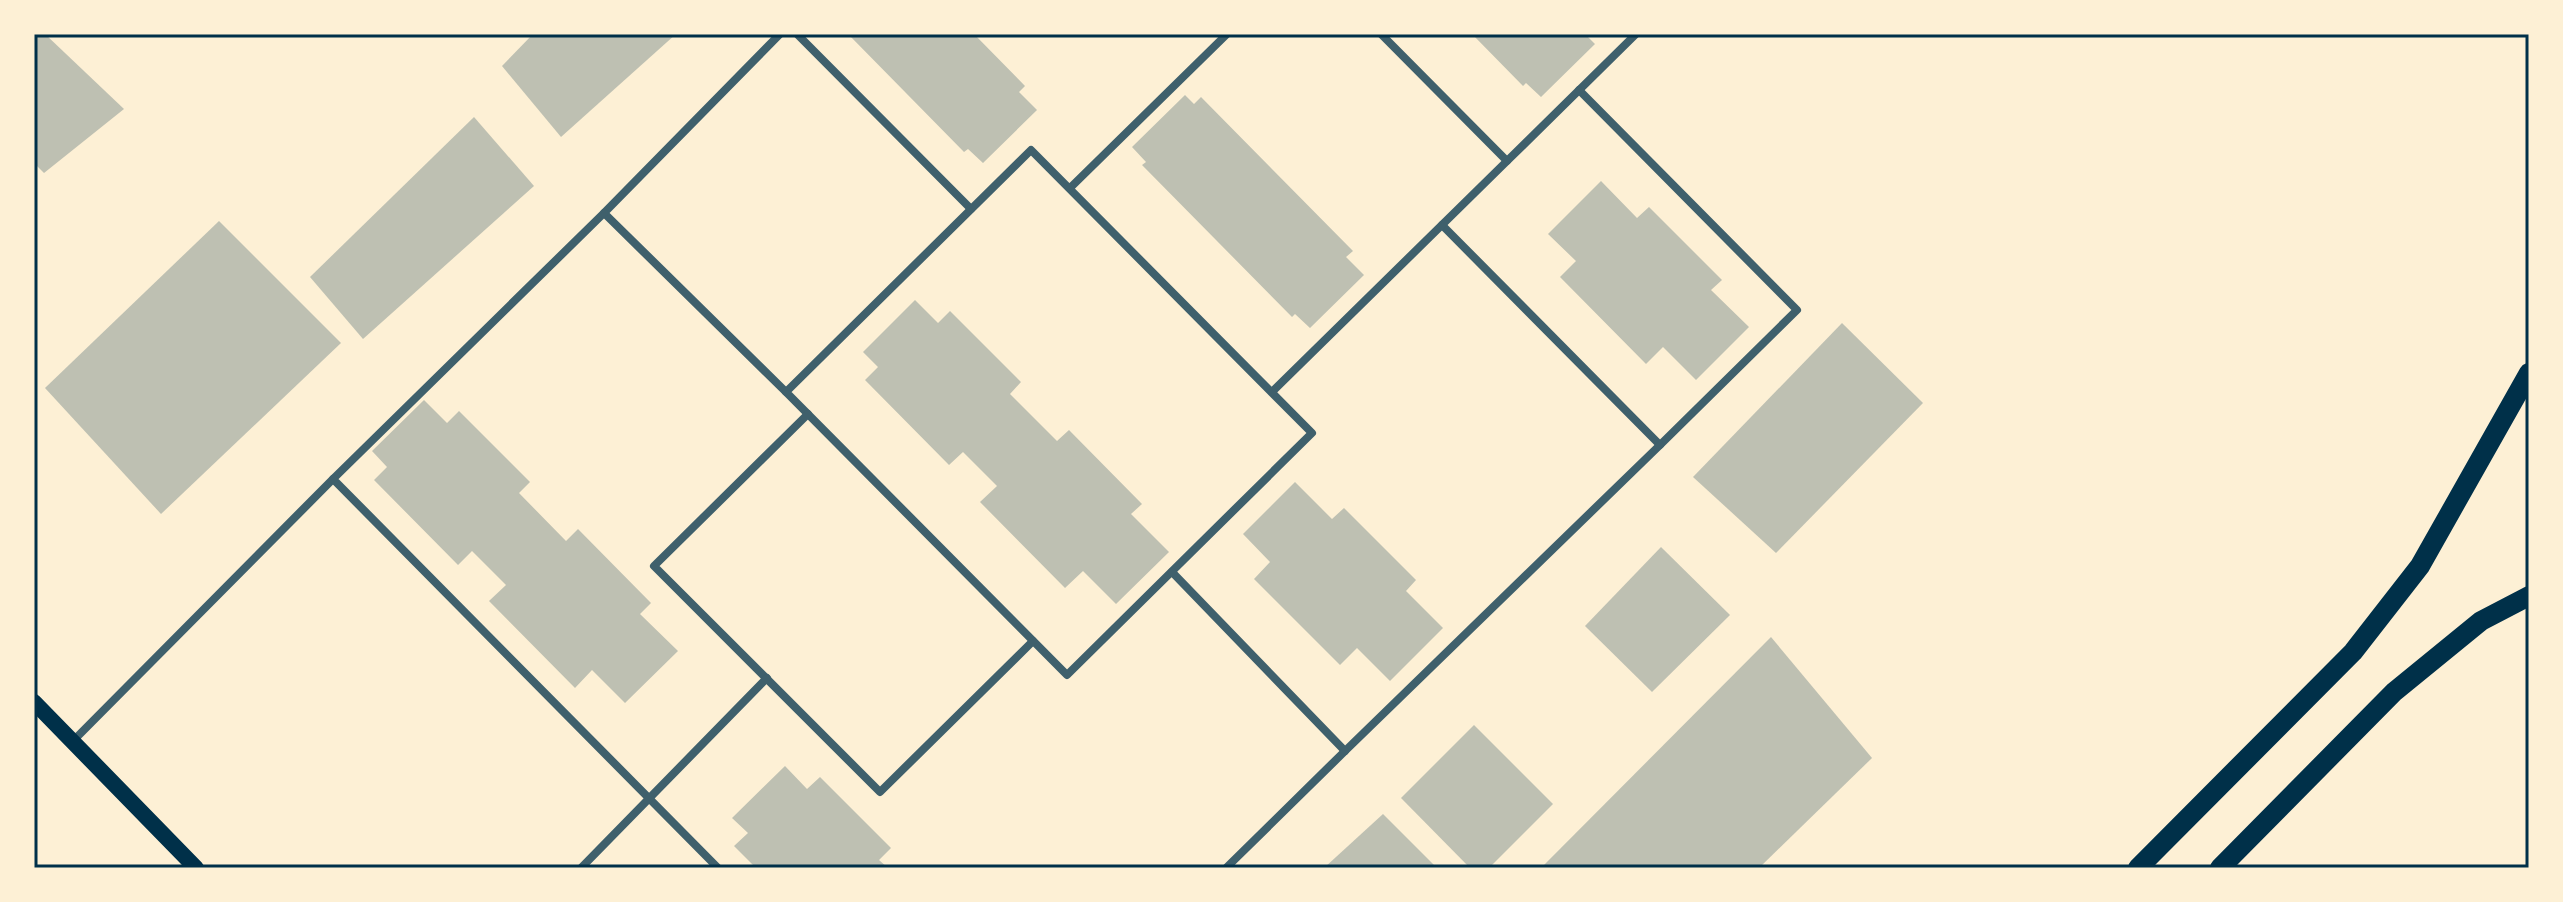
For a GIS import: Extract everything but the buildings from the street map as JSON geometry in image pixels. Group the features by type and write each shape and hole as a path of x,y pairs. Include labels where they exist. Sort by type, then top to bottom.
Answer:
{"main road":[{"path":"2138,868 2353,652 2420,566 2529,373"},
{"path":"2220,868 2394,692 2481,621 2529,596"},
{"path":"34,702 196,868"}],"street":[{"path":"72,742 780,34"},
{"path":"797,34 971,209"},
{"path":"1070,188 1227,34"},
{"path":"1381,34 1507,161"},
{"path":"1272,392 1636,34"},
{"path":"1226,868 1797,310 1579,90"},
{"path":"604,213 1067,675 1312,433 1031,150 786,392"},
{"path":"1442,225 1660,445"},
{"path":"808,414 654,566 880,792 1033,641"},
{"path":"333,479 718,868"},
{"path":"1172,572 1345,751"},
{"path":"581,868 767,678"}]}
